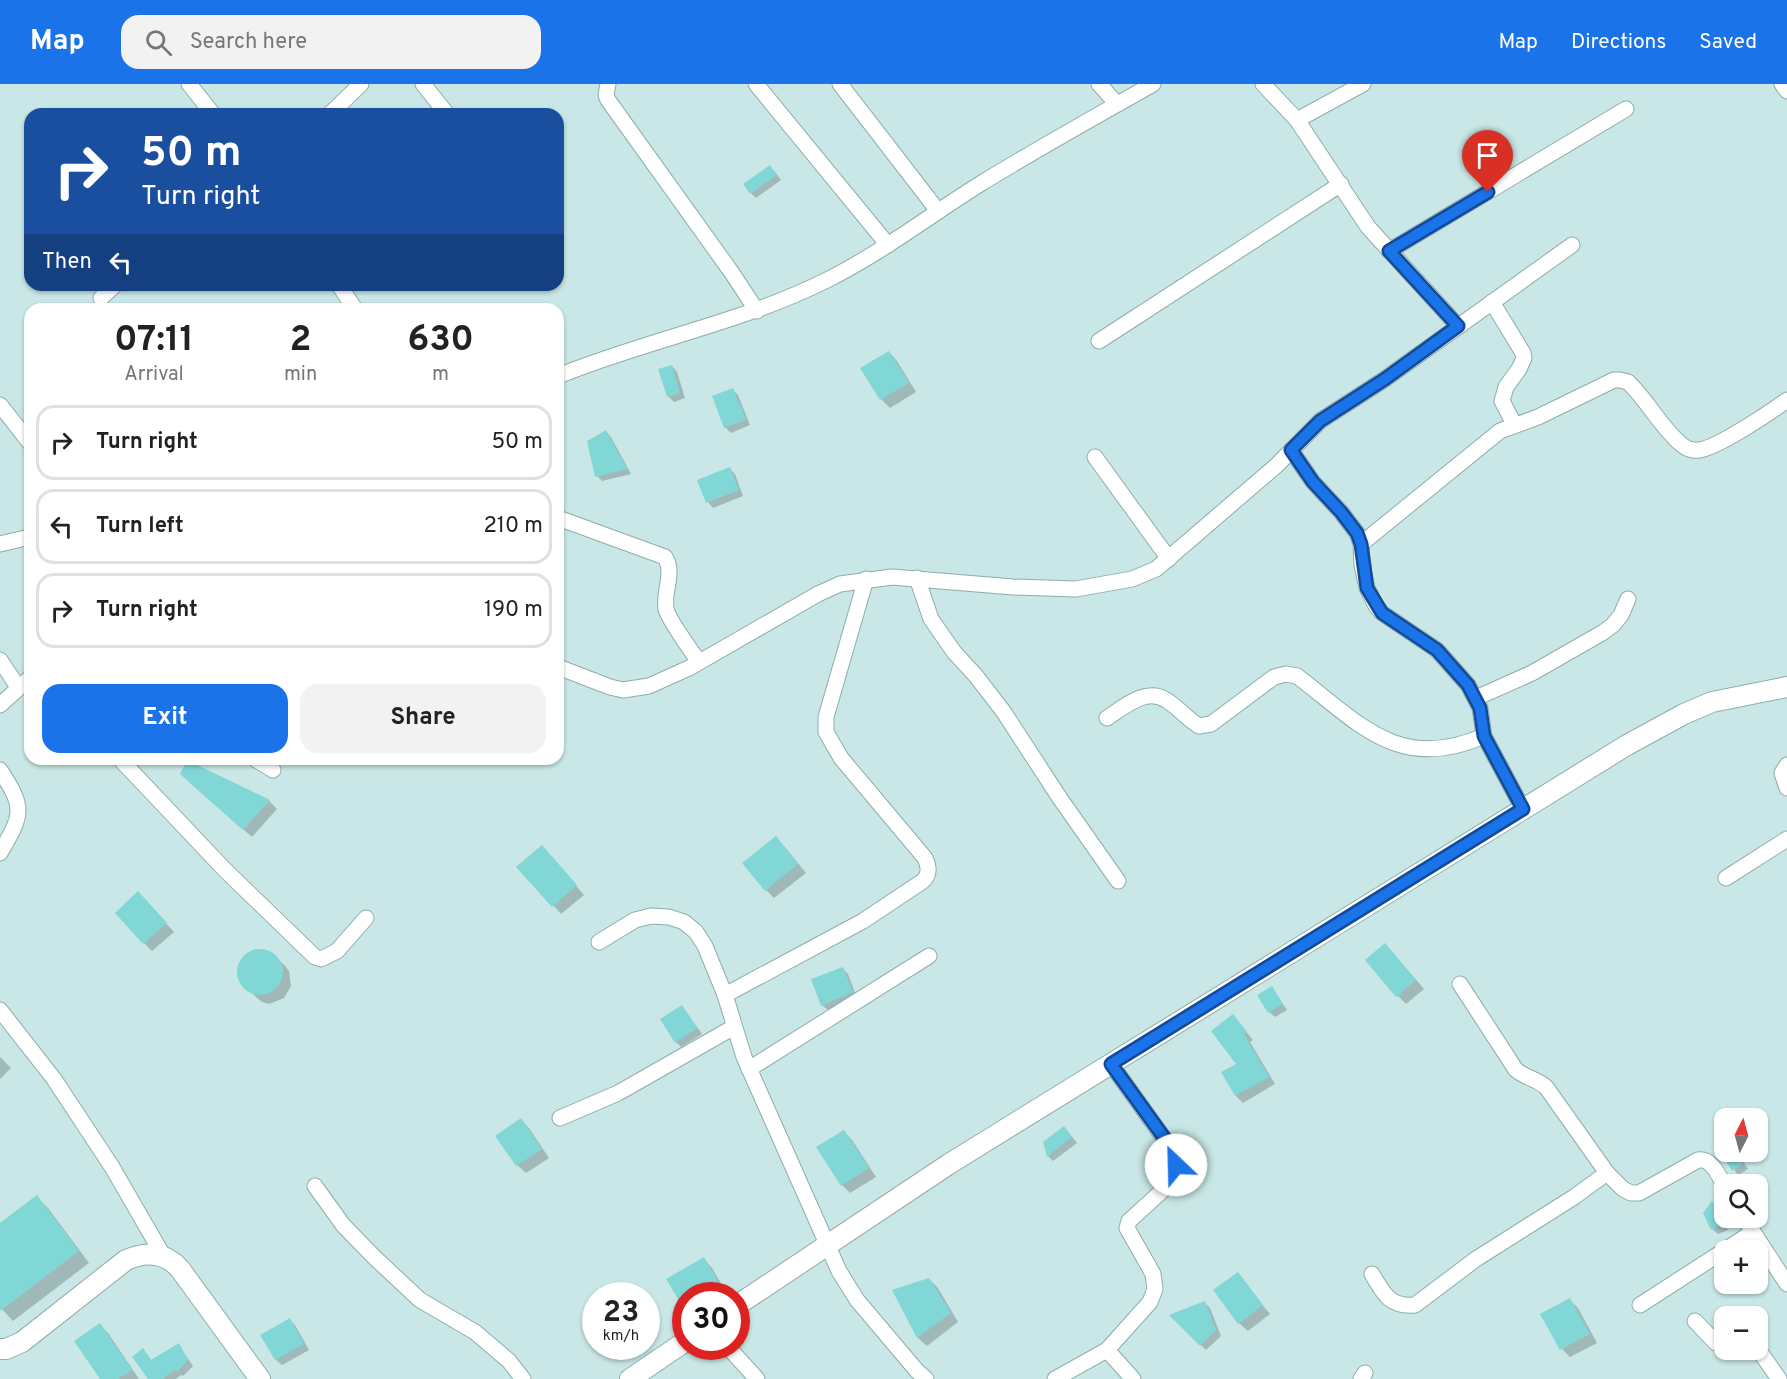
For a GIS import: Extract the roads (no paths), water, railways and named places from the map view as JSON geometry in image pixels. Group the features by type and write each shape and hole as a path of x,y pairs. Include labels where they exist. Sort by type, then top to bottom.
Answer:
{"street":[{"path":"189,84 208,108"},
{"path":"336,108 361,84"},
{"path":"423,84 442,108"},
{"path":"608,84 606,95 608,100 757,311"},
{"path":"756,84 888,245"},
{"path":"840,84 938,211"},
{"path":"1099,84 1117,104"},
{"path":"564,374 622,352 757,311 826,280 888,245 938,211 1046,145 1153,84"},
{"path":"1263,84 1298,120 1368,226 1458,326"},
{"path":"1298,120 1363,84"},
{"path":"1782,84 1787,91"},
{"path":"1389,251 1626,109"},
{"path":"1099,341 1341,184"},
{"path":"564,669 599,684 623,690 636,689 664,680 699,662 818,594 840,584 866,579 917,578 1013,587 1076,589 1132,579 1156,569 1291,450 1320,421 1385,379 1572,245"},
{"path":"101,298 109,291"},
{"path":"1492,302 1523,353 1522,365 1506,387 1502,401 1514,424"},
{"path":"1361,544 1500,431 1538,417 1614,380 1628,382 1682,445 1689,450 1699,450 1735,434 1787,400"},
{"path":"0,405 24,435"},
{"path":"1291,450 1313,482 1353,527 1361,544 1364,580 1376,606 1382,613 1437,650 1468,685 1480,708 1484,736 1523,809"},
{"path":"1095,457 1169,559"},
{"path":"564,520 666,557 670,568 666,600 667,612 699,662"},
{"path":"0,544 24,538"},
{"path":"917,578 931,619 954,652 1003,711 1059,797 1118,881"},
{"path":"725,995 863,921 923,882 927,876 928,865 925,858 842,758 826,732 826,717 866,579"},
{"path":"1476,698 1532,673 1602,633 1621,615 1628,599"},
{"path":"0,660 24,683 0,705"},
{"path":"1107,718 1139,698 1152,695 1166,699 1188,720 1199,726 1211,724 1274,677 1292,674 1361,726 1404,747 1446,748 1471,742 1484,736"},
{"path":"750,1297 940,1169 1626,745 1712,702 1787,687"},
{"path":"126,765 225,870 315,957 321,959 337,951 366,918"},
{"path":"265,765 273,770"},
{"path":"1787,765 1782,773 1787,788"},
{"path":"0,770 18,802 18,813 17,825 0,853"},
{"path":"1726,878 1787,839"},
{"path":"599,942 635,920 651,916 669,917 684,922 696,932 705,946 725,995 749,1069 839,1271 857,1300 904,1357 926,1379"},
{"path":"749,1069 929,956"},
{"path":"1460,984 1511,1064 1522,1075 1541,1082 1546,1087 1607,1173 1623,1189 1631,1194 1639,1193 1698,1160 1704,1159 1709,1162 1717,1174"},
{"path":"0,1010 54,1079 112,1167 164,1257"},
{"path":"561,1118 627,1088 734,1027"},
{"path":"1055,1379 1107,1350 1150,1302 1155,1289 1153,1274 1127,1228 1129,1221 1174,1180 1176,1165 1173,1150 1111,1064"},
{"path":"1372,1274 1392,1302 1403,1306 1415,1305 1476,1259 1574,1197 1607,1173"},
{"path":"315,1186 343,1226 388,1271 420,1300 475,1332 509,1361 523,1379"},
{"path":"1750,1228 1787,1284"},
{"path":"1640,1305 1753,1232"},
{"path":"0,1349 6,1349 22,1342 126,1260 148,1254 164,1257 174,1262 260,1379"},
{"path":"1695,1321 1714,1340"},
{"path":"630,1379 672,1350"},
{"path":"1107,1350 1133,1379"},
{"path":"740,1360 757,1379"},
{"path":"1766,1360 1779,1379"}]}
